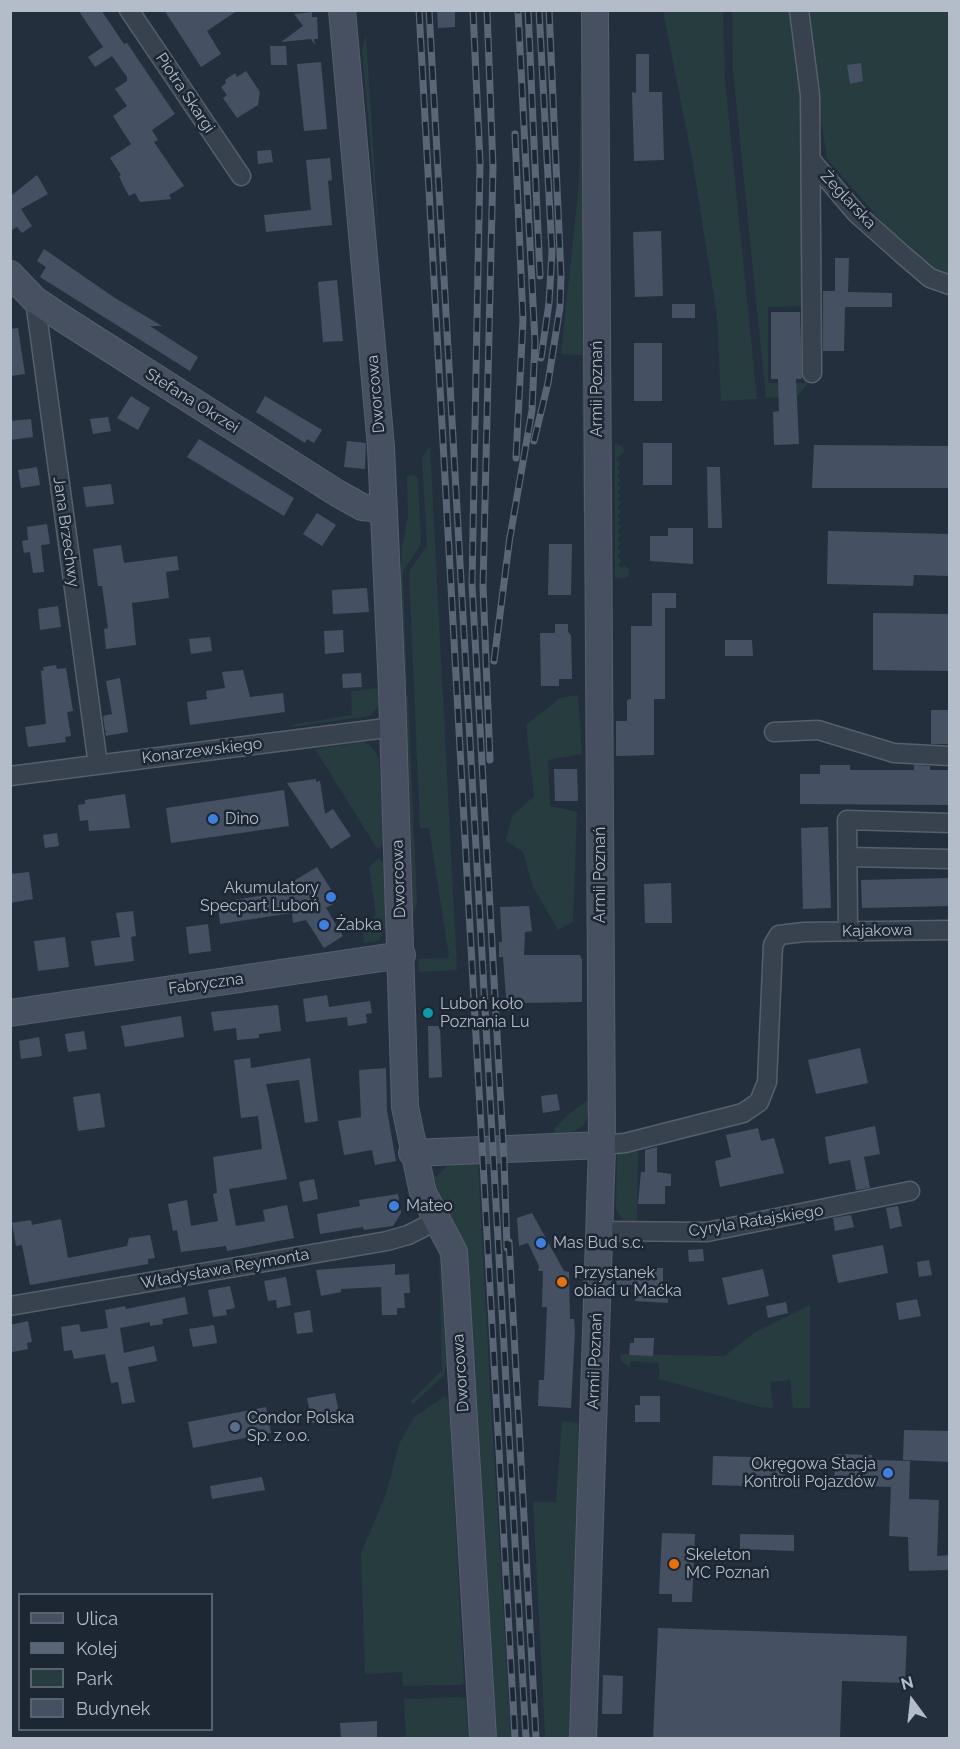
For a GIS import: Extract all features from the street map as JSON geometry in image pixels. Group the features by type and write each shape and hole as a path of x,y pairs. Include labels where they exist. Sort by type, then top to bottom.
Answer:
{"street":[{"name":"Piotra Skargi","path":"129,10 241,176"},
{"name":"Dworcowa","path":"342,10 380,433 394,727 405,1107 412,1153 423,1193 436,1221 452,1245 454,1260 483,1738"},
{"name":"Armii Poznań","path":"583,1738 602,1145 595,10"},
{"name":"Żeglarska","path":"799,10 810,85 811,160 856,213 930,278 950,285"},
{"path":"811,160 812,373"},
{"name":"Stefana Okrzei","path":"10,274 35,300 337,493 362,507 384,509"},
{"name":"Jana Brzechwy","path":"35,300 98,765"},
{"name":"Konarzewskiego","path":"10,776 394,727"},
{"path":"774,732 818,730 894,753 950,756"},
{"path":"848,931 847,820 950,823"},
{"path":"847,857 950,859"},
{"name":"Kajakowa","path":"602,1145 625,1143 743,1113 759,1101 767,1082 773,945 779,935 804,932 950,930"},
{"name":"Fabryczna","path":"10,1013 402,956"},
{"path":"412,1153 602,1145"},
{"name":"Cyryla Ratajskiego","path":"599,1231 708,1232 910,1191"},
{"name":"Władysława Reymonta","path":"10,1306 387,1241 408,1235 436,1221"}],"green space":[{"path":"582,11 587,510 583,512 582,355 561,354 579,184"},
{"path":"663,11 723,11 725,80 757,399 721,401 717,316 693,164"},
{"path":"732,11 794,11 805,74 804,306 768,307 768,383 805,383 806,376 813,376 798,396 766,398 733,72"},
{"path":"804,11 949,11 949,275 935,270 889,230 827,159"},
{"path":"366,35 380,253 362,50"},
{"path":"615,444 622,446 625,451 616,459 620,464 617,468 620,472 617,476 621,481 617,484 621,488 617,492 621,496 617,499 621,503 617,508 621,511 617,516 621,520 617,523 621,527 617,531 621,535 617,539 621,543 617,547 621,552 617,556 621,561 618,564 621,568 624,566 629,569 628,576 624,578 615,578"},
{"path":"430,446 457,970 419,972 418,959 448,958 449,956 429,828 420,828 409,571 427,546 422,457"},
{"path":"414,475 418,479 421,544 403,571 407,686 401,686 398,627 402,548 408,516 407,476"},
{"path":"379,688 378,707 370,716 292,727 291,725 352,715 351,691"},
{"path":"578,695 582,754 548,760 550,806 577,812 573,922 558,930 533,887 523,852 506,840 512,816 534,796 526,725 560,698"},
{"path":"408,696 417,903 411,919 402,697"},
{"path":"363,742 370,745 379,758 384,841 378,850 315,749"},
{"path":"379,858 384,864 386,928 378,941 364,943 363,932 376,914 369,867"},
{"path":"588,1100 588,1117 583,1126 570,1133 553,1133 569,1114"},
{"path":"617,1151 638,1151 637,1224 622,1220 616,1209"},
{"path":"478,1162 511,1738 491,1738 479,1547 431,1174 436,1177 449,1164"},
{"path":"439,1250 446,1363 444,1375 412,1405 411,1401 442,1370"},
{"path":"810,1305 810,1408 793,1408 790,1380 770,1382 773,1408 760,1407 659,1379 659,1363 631,1361 629,1367 621,1361 620,1354 725,1356 755,1332"},
{"path":"445,1396 449,1404 464,1683 461,1685 403,1686 402,1672 365,1674 361,1553 386,1494 399,1444 414,1417"},
{"path":"562,1421 578,1423 577,1502 581,1502 575,1738 545,1738 533,1502 556,1502"},
{"path":"460,1697 466,1699 468,1738 406,1738 404,1699"}],"building":[{"path":"78,10 101,10 124,44 127,43 175,114 152,130 158,140 154,142 184,186 169,195 171,199 140,202 135,193 129,196 123,185 119,176 121,175 110,158 131,144 113,116 127,106 115,89 127,81 127,77 112,56 95,67 88,57 103,47"},
{"path":"164,10 238,10 207,31 221,54 201,67"},
{"path":"437,10 455,10 455,27 438,28"},
{"path":"312,12 312,17 317,17 318,39 314,39 315,45 311,39 281,42 303,26 294,14"},
{"path":"270,46 286,46 287,65 271,65"},
{"path":"636,54 649,54 649,92 662,92 664,160 634,161 632,92 636,93"},
{"path":"321,62 327,129 304,131 297,64"},
{"path":"861,63 863,81 850,84 847,65"},
{"path":"246,71 260,92 258,105 237,118 223,98 227,95 221,87 226,83 225,80 235,73 237,77"},
{"path":"271,150 273,162 258,164 257,151"},
{"path":"330,158 332,180 328,181 332,225 266,232 264,215 311,210 306,160"},
{"path":"37,175 48,194 21,209 32,226 22,233 17,227 10,231 10,193 12,195"},
{"path":"661,231 663,296 635,297 633,232"},
{"path":"44,249 115,298 162,326 150,326 198,357 190,371 40,277 46,267 37,261"},
{"path":"835,258 849,258 848,292 892,293 892,307 845,307 844,351 823,351 823,291 835,291"},
{"path":"337,280 343,341 323,342 318,282"},
{"path":"672,304 695,304 695,318 672,318"},
{"path":"771,312 800,312 802,379 796,379 799,444 774,445 773,412 779,411 778,379 771,379"},
{"path":"18,328 25,374 10,376 10,329"},
{"path":"634,343 662,343 662,401 634,401"},
{"path":"131,396 150,408 138,430 117,418"},
{"path":"265,396 322,430 314,443 307,439 305,443 256,412"},
{"path":"108,417 111,431 93,434 90,419"},
{"path":"31,419 33,437 10,440 10,421"},
{"path":"199,439 294,498 284,516 187,457"},
{"path":"347,441 366,443 365,469 344,467"},
{"path":"643,443 672,443 672,485 643,485"},
{"path":"814,445 950,446 950,488 812,488"},
{"path":"37,467 40,485 21,488 18,470"},
{"path":"707,467 720,467 722,528 708,528"},
{"path":"111,484 114,504 86,507 83,487"},
{"path":"317,513 336,525 322,546 303,534"},
{"path":"47,524 50,544 41,545 44,572 33,573 30,552 24,553 22,541 28,540 27,527"},
{"path":"668,528 693,528 693,564 650,561 650,536 668,536"},
{"path":"828,531 950,534 950,576 914,575 913,586 827,584"},
{"path":"549,544 572,544 571,595 548,595"},
{"path":"121,545 124,563 177,556 179,570 166,572 169,598 132,603 136,645 106,649 104,629 108,628 102,586 98,586 93,549"},
{"path":"367,588 369,612 333,614 332,590"},
{"path":"652,593 676,593 676,608 665,608 665,699 654,699 654,755 616,756 616,721 627,721 627,700 631,699 631,626 652,626"},
{"path":"58,606 61,627 40,630 38,609"},
{"path":"873,613 950,614 950,671 873,670"},
{"path":"555,624 568,624 568,632 571,635 572,679 559,679 559,686 541,686 540,633 555,633"},
{"path":"343,630 344,652 325,654 324,631"},
{"path":"210,637 212,651 191,654 189,639"},
{"path":"725,640 752,640 753,656 725,656"},
{"path":"56,665 57,669 66,668 73,711 67,712 71,736 65,737 66,742 28,747 25,727 46,724 41,671 44,670 43,667"},
{"path":"243,670 250,697 283,693 285,712 190,725 187,702 207,699 206,691 225,688 222,672"},
{"path":"361,673 362,687 343,688 342,674"},
{"path":"120,678 128,732 106,736 103,716 112,714 106,681"},
{"path":"931,710 950,710 950,744 931,744"},
{"path":"820,765 850,765 850,770 914,770 914,765 930,766 930,770 950,770 950,805 800,804 800,774 820,774"},
{"path":"554,769 577,769 578,801 555,801"},
{"path":"316,779 316,782 320,781 325,814 333,809 351,836 331,849 287,783"},
{"name":"Dino","path":"284,790 289,826 171,843 166,808"},
{"path":"125,794 130,828 89,831 88,820 80,821 78,805 85,804 85,800"},
{"path":"828,827 831,908 803,909 801,828"},
{"path":"57,833 59,846 45,848 43,835"},
{"path":"317,867 338,901 326,908 343,936 324,948 306,920 293,923 292,913 220,924 218,906 227,904 227,901 291,891 287,885"},
{"path":"29,872 33,899 10,903 10,874"},
{"path":"950,878 950,906 862,908 861,880"},
{"path":"671,883 672,923 645,923 644,884"},
{"path":"529,906 532,931 525,932 524,955 580,955 582,1002 521,1003 522,1010 507,1011 503,957 499,957 499,942 502,942 500,907"},
{"path":"133,911 136,936 131,937 134,961 95,966 91,941 120,937 116,913"},
{"path":"208,924 211,951 189,954 186,927"},
{"path":"65,937 69,967 38,971 34,941"},
{"path":"327,995 329,1007 370,1001 372,1013 366,1014 367,1023 348,1026 347,1017 306,1022 303,999"},
{"path":"278,1005 281,1031 259,1034 259,1038 237,1040 236,1028 214,1031 211,1012"},
{"path":"181,1016 184,1037 125,1047 121,1026"},
{"path":"428,1026 440,1026 442,1077 429,1078"},
{"path":"84,1031 87,1049 68,1052 65,1034"},
{"path":"39,1037 42,1056 21,1059 19,1041"},
{"path":"860,1048 868,1083 816,1094 808,1060"},
{"path":"250,1058 251,1068 310,1058 318,1121 305,1123 299,1080 266,1084 287,1179 229,1189 236,1226 265,1221 263,1210 287,1205 294,1238 227,1251 226,1246 181,1252 177,1230 173,1231 168,1204 187,1200 191,1226 218,1221 213,1194 217,1193 213,1157 262,1149 258,1116 241,1118 234,1060"},
{"path":"386,1068 387,1111 396,1161 375,1165 372,1150 344,1155 338,1121 361,1117 359,1070"},
{"path":"100,1093 105,1127 78,1131 73,1097"},
{"path":"557,1094 560,1110 543,1113 541,1096"},
{"path":"875,1126 880,1154 864,1157 870,1188 856,1190 850,1160 829,1164 825,1137"},
{"path":"758,1128 761,1141 774,1138 784,1173 720,1187 715,1161 731,1157 726,1135"},
{"path":"657,1147 657,1172 671,1174 671,1186 665,1186 665,1204 638,1204 641,1172 645,1172 645,1150"},
{"path":"314,1179 318,1199 303,1202 299,1182"},
{"path":"398,1194 401,1213 393,1226 364,1230 363,1227 320,1234 317,1214 360,1206 359,1200"},
{"path":"898,1206 902,1226 890,1229 886,1208"},
{"path":"532,1213 564,1271 569,1272 570,1319 574,1319 575,1331 571,1408 538,1406 539,1380 544,1380 547,1307 542,1307 543,1271 538,1271 539,1266 528,1243 519,1246 517,1218"},
{"path":"851,1215 854,1227 835,1231 833,1218"},
{"path":"61,1219 68,1258 127,1246 129,1238 150,1235 155,1258 148,1259 148,1264 30,1285 22,1245 16,1246 12,1223 31,1220 32,1225"},
{"path":"883,1245 888,1273 838,1283 832,1255"},
{"path":"703,1249 704,1261 689,1262 688,1250"},
{"path":"929,1260 932,1275 919,1277 917,1262"},
{"path":"395,1264 395,1275 409,1274 410,1293 404,1293 405,1308 397,1308 397,1315 382,1315 381,1287 341,1289 341,1292 321,1296 316,1270"},
{"path":"646,1268 663,1268 663,1285 668,1286 668,1303 635,1301 636,1285 616,1285 617,1271 646,1271"},
{"path":"763,1269 769,1296 728,1305 722,1278"},
{"path":"286,1277 291,1305 277,1308 276,1300 268,1301 264,1281"},
{"path":"230,1286 235,1308 226,1310 227,1315 213,1317 208,1290"},
{"path":"185,1297 188,1314 162,1319 163,1324 150,1326 150,1322 120,1328 124,1353 154,1346 157,1361 128,1367 135,1402 122,1404 118,1382 111,1383 105,1354 74,1359 72,1350 64,1351 61,1327 79,1324 81,1332 108,1328 105,1310 125,1306 126,1309"},
{"path":"917,1299 921,1316 899,1320 896,1303"},
{"path":"786,1302 788,1313 768,1318 766,1306"},
{"path":"310,1310 313,1332 297,1334 294,1313"},
{"path":"28,1321 32,1342 27,1343 28,1349 12,1352 10,1325"},
{"path":"214,1325 217,1343 193,1347 189,1329"},
{"path":"634,1338 654,1338 653,1356 629,1355 630,1343 634,1343"},
{"path":"335,1393 340,1418 312,1423 307,1398"},
{"path":"640,1396 660,1396 660,1422 635,1422 635,1405 640,1405"},
{"path":"266,1407 271,1433 193,1448 188,1422"},
{"path":"904,1430 950,1431 950,1462 903,1460"},
{"path":"835,1454 872,1455 872,1460 910,1461 909,1499 939,1500 937,1556 950,1555 950,1570 909,1571 908,1537 889,1536 891,1487 834,1485"},
{"path":"713,1456 785,1458 784,1484 712,1485"},
{"path":"262,1477 265,1490 212,1499 210,1486"},
{"path":"662,1533 695,1534 692,1602 672,1602 672,1594 659,1594"},
{"path":"740,1534 794,1535 794,1551 740,1549"},
{"path":"658,1628 907,1636 905,1683 842,1681 840,1738 653,1738"},
{"path":"603,1675 623,1676 622,1714 602,1714"},
{"path":"377,1721 377,1738 341,1738 340,1723"}],"railway":[{"path":"419,10 515,1738"},
{"path":"429,10 526,1738"},
{"path":"473,10 480,163 472,584 507,1248"},
{"path":"487,10 493,167 483,586 490,760"},
{"path":"509,543 532,410 535,342 518,10"},
{"path":"528,10 540,276"},
{"path":"539,10 552,251 549,303 541,358"},
{"path":"534,441 548,383 560,307 561,275 549,10"},
{"path":"515,134 523,320 516,458"},
{"path":"494,661 510,536"},
{"path":"509,1242 536,1738"}],"place":[{"name":"Dino","path":"213,819"},
{"name":"Akumulatory Specpart Luboń","path":"331,897"},
{"name":"Żabka","path":"324,925"},
{"name":"Luboń koło Poznania Lu","path":"428,1013"},
{"name":"Mateo","path":"394,1206"},
{"name":"Mas Bud s.c.","path":"541,1243"},
{"name":"Przystanek obiad u Maćka","path":"562,1282"},
{"name":"Condor Polska Sp. z o.o.","path":"235,1427"},
{"name":"Okręgowa Stacja Kontroli Pojazdów","path":"888,1473"},
{"name":"Skeleton MC Poznań","path":"674,1564"}]}
